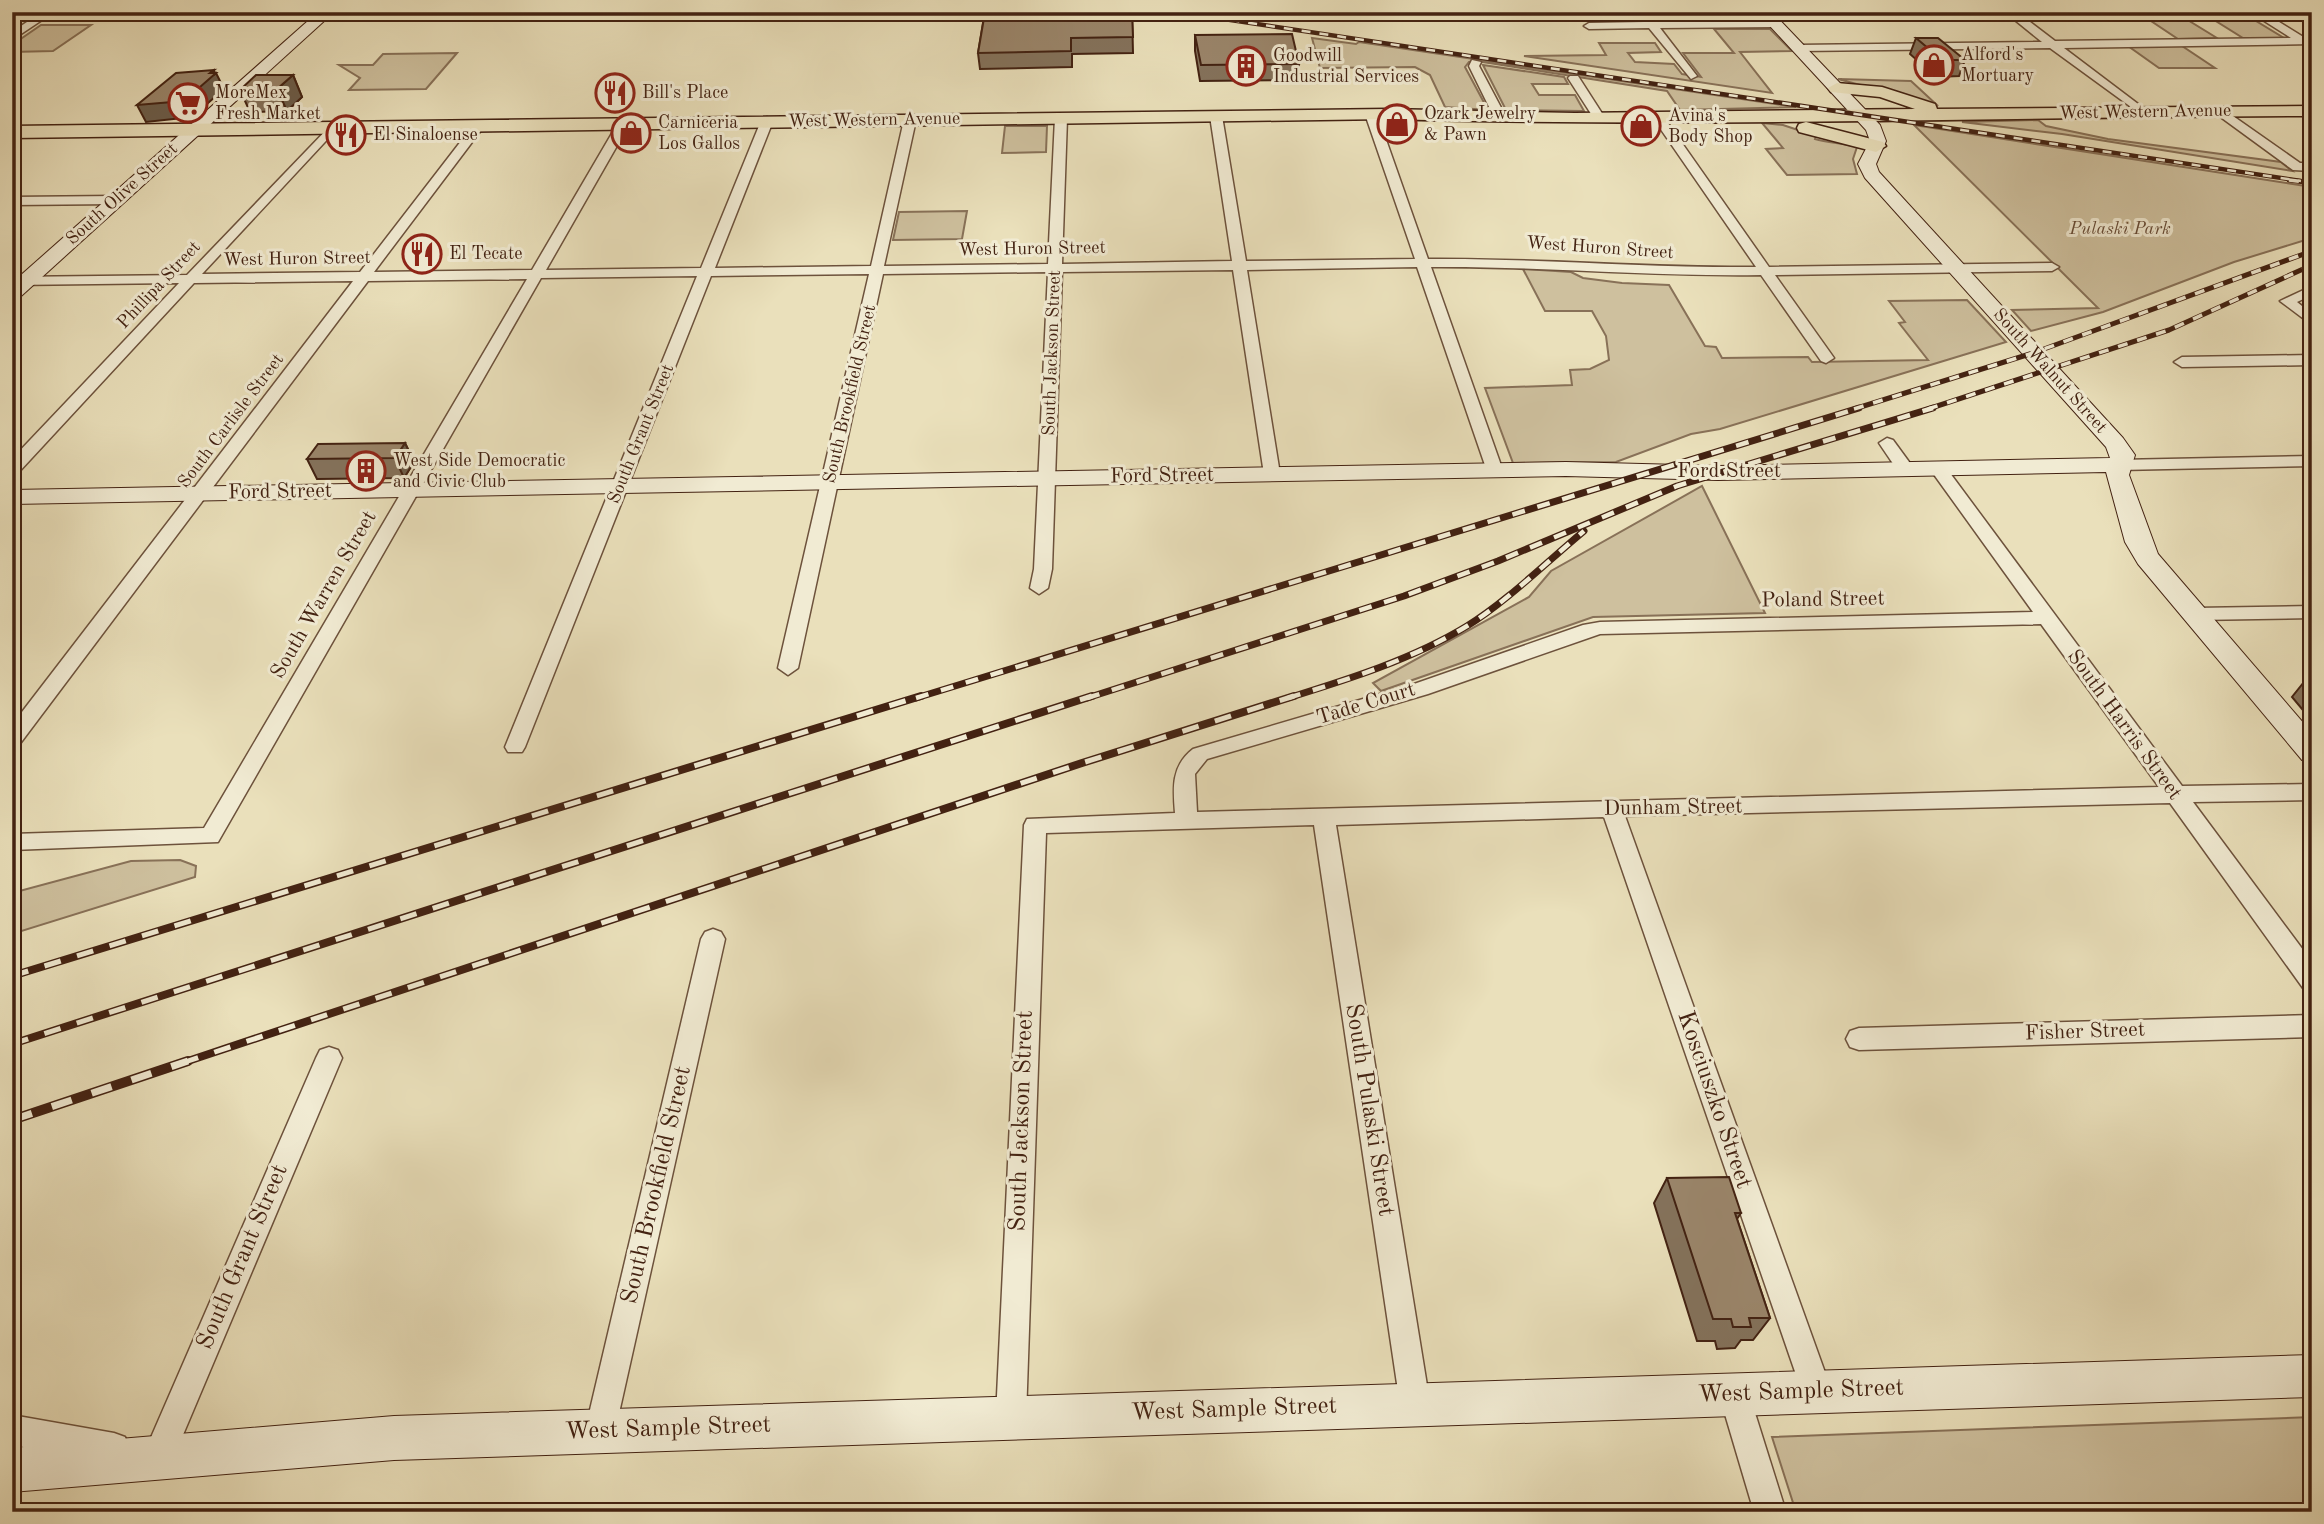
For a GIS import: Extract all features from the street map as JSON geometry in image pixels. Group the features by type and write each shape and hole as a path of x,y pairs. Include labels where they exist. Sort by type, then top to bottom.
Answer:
{"main road":[{"path":"1837,88 1882,92 1925,107 1956,112"},
{"name":"West Western Avenue","path":"1736,117 1754,113 1863,115 2312,111"},
{"name":"West Western Avenue","path":"12,132 1371,114 1599,118 1759,118 1956,112 1979,114"},
{"path":"1759,118 1876,146"}],"street":[{"path":"12,37 49,12"},
{"name":"South Olive Street","path":"12,294 19,281 116,200 327,12"},
{"path":"1641,12 1691,76"},
{"name":"South Walnut Street","path":"1764,12 1863,115 1878,137 1867,164 1871,174 2115,443 2123,455 2117,475 2138,542 2147,558 2312,752"},
{"path":"2010,12 2142,112"},
{"path":"2255,12 2309,42"},
{"path":"1589,26 1776,24"},
{"path":"1799,48 2309,42"},
{"path":"1476,62 1475,66 1500,117"},
{"path":"1574,78 1599,118"},
{"path":"2219,111 2297,167 2312,167"},
{"path":"1371,114 1495,471"},
{"path":"1216,116 1272,474"},
{"name":"South Jackson Street","path":"1039,588 1047,478 1061,118"},
{"path":"1659,118 1826,358"},
{"name":"South Brookfield Street","path":"788,668 910,120"},
{"name":"South Grant Street","path":"515,747 767,121"},
{"name":"South Warren Street","path":"12,842 210,836 624,123"},
{"name":"South Carlisle Street","path":"12,740 480,125"},
{"name":"Phillipa Street","path":"12,469 333,127"},
{"path":"12,201 116,200"},
{"name":"West Huron Street","path":"19,281 1558,262 1665,272 2052,267"},
{"path":"2312,290 2288,300 2312,321"},
{"path":"2182,362 2312,360"},
{"path":"1887,443 1906,470"},
{"name":"Ford Street","path":"12,496 1566,469 1718,473 2312,461"},
{"name":"South Harris Street","path":"1938,469 2312,981"},
{"path":"2196,614 2312,612"},
{"name":"Poland Street","path":"1600,628 2046,618"},
{"name":"Tade Court","path":"1187,819 1184,770 1190,760 1199,754 1409,692 1583,631 1600,628"},
{"name":"Dunham Street","path":"1035,825 2312,792"},
{"name":"Kosciuszko Street","path":"1612,809 1817,1392"},
{"name":"South Pulaski Street","path":"1324,816 1415,1404"},
{"name":"South Jackson Street","path":"1011,1417 1035,825"},
{"name":"South Brookfield Street","path":"600,1431 713,939"},
{"name":"Fisher Street","path":"1859,1039 2312,1026"},
{"name":"South Grant Street","path":"158,1457 329,1058"},
{"name":"West Sample Street","path":"12,1470 394,1438 2312,1376"},
{"path":"1734,1394 1770,1512"},
{"name":"West Sample Street","path":"12,1430 158,1457"}],"green space":[{"path":"1650,12 1755,12 1762,19 1657,20"},
{"path":"2211,18 2251,18 2284,38 2243,38"},
{"path":"2148,19 2186,19 2217,38 2178,39"},
{"path":"41,25 91,25 53,51 12,52 12,45"},
{"path":"1714,29 1770,29 1792,51 1740,52 1772,93 1524,56 1606,55 1599,43 1655,43 1661,52 1628,53 1635,62 1674,64 1682,74 1701,77 1683,53 1734,53"},
{"path":"1312,38 1356,44 1359,42 1796,107 1680,110 1667,91 1476,61 1469,62 1465,67 1488,110 1445,107 1430,75 1415,67 1320,68"},
{"path":"2128,46 2182,46 2215,68 2159,68"},
{"path":"457,53 426,89 349,90 360,78 339,65 373,65 383,54"},
{"path":"1483,65 1564,77 1568,84 1532,84 1539,95 1575,95 1584,111 1506,110"},
{"path":"1838,79 1911,81 1938,106"},
{"path":"2038,120 2046,126 2108,139 2281,162 2292,171 2062,134 1962,122"},
{"path":"1762,123 1783,125 1816,136 1815,139 1857,147 1853,159 1857,174 1787,175 1766,149 1783,148"},
{"name":"Pulaski Park","path":"1914,125 2312,187 2312,238 2234,262 2103,312 2031,331 2012,310 2098,308"},
{"path":"1005,126 1047,126 1046,152 1002,153"},
{"path":"967,211 962,239 893,240 899,212"},
{"path":"1523,269 1571,272 1583,278 1622,283 1669,285 1705,346 1716,347 1722,358 1808,357 1812,362 1928,360 1899,323 1905,322 1889,301 1967,300 2006,342 1720,429 1691,434 1616,462 1513,463 1485,388 1572,385 1570,370 1590,369 1609,360 1606,336 1592,311 1545,311"},
{"path":"1702,486 1765,613 1593,617 1381,691 1373,683 1529,597 1551,571"},
{"path":"180,860 196,866 195,877 12,934 12,893 131,861"},
{"path":"2312,1417 2312,1512 1796,1512 1772,1437"}],"building":[{"path":"985,12 1132,12 1133,37 1071,38 1071,51 978,53"},
{"path":"1292,34 1299,64 1201,65 1195,35"},
{"path":"1916,38 1938,38 1965,60 1942,60"},
{"path":"214,70 210,73 216,73 184,101 137,105 176,73"},
{"path":"256,75 293,75 277,89 240,90"},
{"path":"405,443 395,458 307,459 318,444"},
{"path":"1729,1177 1741,1213 1735,1213 1770,1318 1749,1318 1751,1327 1733,1327 1731,1319 1713,1319 1667,1178"}],"railway":[{"path":"1177,12 2301,181"},
{"path":"2289,180 2312,183"},
{"path":"1854,409 2033,353 2312,251"},
{"path":"1928,409 2169,330 2312,265"},
{"path":"916,698 1859,408"},
{"path":"1087,698 1404,596 1498,561 1677,486 1933,408"},
{"path":"1288,698 1380,667 1446,638 1496,606 1584,531"},
{"path":"12,976 921,696"},
{"path":"12,1044 1092,696"},
{"path":"188,1061 1082,763 1294,696"},
{"path":"12,1120 188,1061"},
{"path":"182,1063 188,1061"}],"place":[{"name":"Alford's Mortuary","path":"1934,65"},
{"name":"Goodwill Industrial Services","path":"1246,66"},
{"name":"Bill's Place","path":"615,93"},
{"name":"MoreMex Fresh Market","path":"188,103"},
{"name":"Ozark Jewelry & Pawn","path":"1397,124"},
{"name":"Avina's Body Shop","path":"1641,126"},
{"name":"Carniceria Los Gallos","path":"631,133"},
{"name":"El Sinaloense","path":"346,135"},
{"name":"El Tecate","path":"422,254"},
{"name":"West Side Democratic and Civic Club","path":"366,471"}]}
